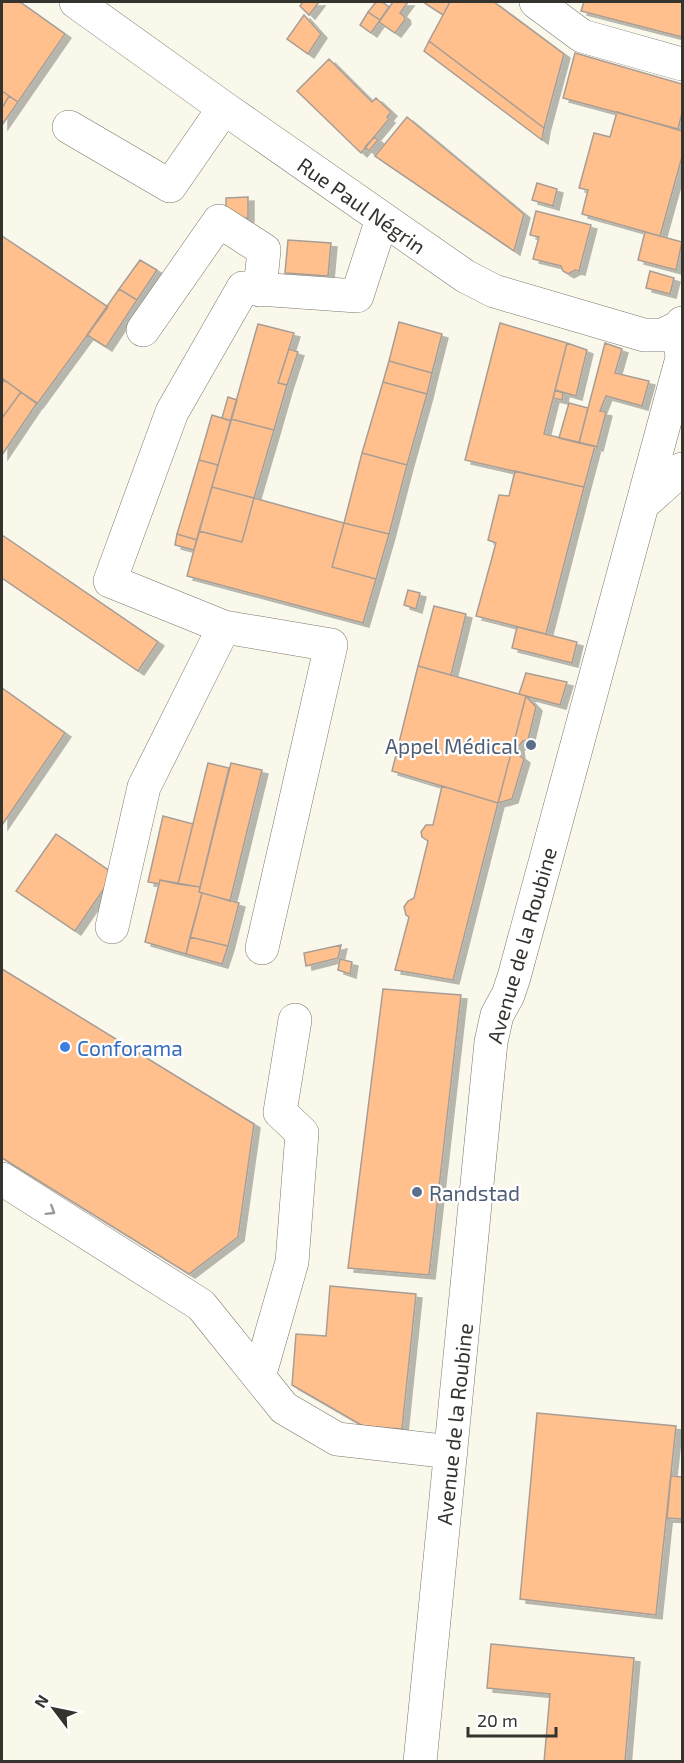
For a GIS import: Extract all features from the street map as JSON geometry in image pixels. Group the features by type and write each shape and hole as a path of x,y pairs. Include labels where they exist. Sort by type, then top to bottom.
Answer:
{"street":[{"name":"Rue Paul Négrin","path":"75,2 465,276 494,291 644,335 663,335 681,325"},
{"path":"536,2 582,36 682,64"},
{"path":"69,127 170,186 224,108"},
{"path":"262,948 331,645 224,627 110,581 172,412 243,288 357,296 382,219"},
{"path":"143,330 219,221 264,250 260,290"},
{"name":"Avenue de la Roubine","path":"420,1761 491,1042 497,1015 508,995 514,977 682,358 681,325"},
{"path":"643,504 682,468"},
{"path":"112,927 144,787 224,627"},
{"path":"259,1377 292,1262 302,1133 280,1112 295,1020"},
{"path":"2,1179 201,1305 284,1408 337,1440 451,1452"}],"building":[{"path":"2,2 20,2 65,34 18,102 2,91"},
{"path":"303,2 319,2 309,15 300,6"},
{"path":"376,2 382,2 389,7 380,20 368,12"},
{"path":"393,2 408,2 400,13 405,20 395,33 379,22"},
{"path":"423,2 450,2 443,15"},
{"path":"450,2 494,2 564,54 544,128 429,41"},
{"path":"584,2 682,2 682,37 581,11"},
{"path":"368,12 380,20 371,33 360,25"},
{"path":"304,15 321,34 308,54 287,39"},
{"path":"429,41 544,128 542,140 424,51"},
{"path":"575,53 682,84 682,113 678,129 563,98"},
{"path":"329,59 372,102 376,98 391,112 387,117 389,119 361,153 297,91"},
{"path":"2,91 9,96 2,108"},
{"path":"9,96 18,102 2,125 2,108"},
{"path":"617,112 682,131 682,157 660,236 582,214 588,190 579,188 594,133 610,137"},
{"path":"407,117 524,214 514,251 375,156"},
{"path":"374,137 378,140 369,151 365,147"},
{"path":"537,183 557,189 553,206 532,200"},
{"path":"248,197 248,218 226,218 226,198"},
{"path":"536,211 591,225 579,271 575,270 568,274 561,266 533,259 539,237 530,235"},
{"path":"645,232 682,242 676,270 638,260"},
{"path":"2,236 108,307 37,404 2,378"},
{"path":"288,240 331,243 328,276 285,273"},
{"path":"140,260 157,270 137,300 119,289"},
{"path":"650,271 674,278 670,294 646,288"},
{"path":"119,289 137,300 106,347 87,335"},
{"path":"399,322 442,334 432,373 389,361"},
{"path":"500,323 567,343 544,434 595,446 584,487 465,460"},
{"path":"258,324 294,333 278,383 287,385 274,430 231,419"},
{"path":"567,343 587,350 576,396 555,390"},
{"path":"605,343 622,349 615,373 649,381 642,406 606,396 600,411 606,412 597,447 579,443"},
{"path":"289,349 298,352 287,385 278,383"},
{"path":"389,361 432,373 427,394 383,382"},
{"path":"4,380 21,392 2,418 2,384"},
{"path":"383,382 427,394 407,465 362,453"},
{"path":"555,390 563,393 562,400 553,398"},
{"path":"21,392 37,403 2,455 2,418"},
{"path":"228,397 237,400 231,421 222,418"},
{"path":"569,403 588,408 579,443 559,438"},
{"path":"212,415 231,421 218,465 199,460"},
{"path":"231,419 274,430 254,498 212,487"},
{"path":"362,453 407,465 389,534 344,523"},
{"path":"199,460 218,465 197,540 177,534"},
{"path":"515,471 584,487 546,634 476,616 496,543 488,540 499,495 509,496"},
{"path":"212,487 254,498 242,542 199,531"},
{"path":"254,498 344,523 332,567 376,579 363,623 187,576 199,531 242,542"},
{"path":"344,523 389,534 376,579 332,567"},
{"path":"177,534 197,540 194,550 175,545"},
{"path":"2,535 158,642 138,671 2,578"},
{"path":"408,590 420,593 416,609 404,605"},
{"path":"434,606 466,614 451,675 418,666"},
{"path":"517,627 577,642 572,663 512,648"},
{"path":"418,666 526,696 498,803 392,771"},
{"path":"526,673 567,682 560,705 519,694"},
{"path":"2,688 65,733 2,825"},
{"path":"526,696 536,707 528,740 523,741 518,747 519,755 524,759 512,799 498,803"},
{"path":"208,763 229,768 200,887 178,884"},
{"path":"231,763 262,770 230,901 199,892"},
{"path":"442,786 498,803 453,980 395,970 409,917 404,907 414,898 428,841 422,837 421,832 426,825 433,825"},
{"path":"163,816 193,824 178,884 160,880 159,884 148,882"},
{"path":"56,834 114,874 75,931 16,891"},
{"path":"160,880 200,887 199,892 202,893 186,954 145,942"},
{"path":"202,893 239,903 228,946 190,937"},
{"path":"190,937 228,946 222,964 186,954"},
{"path":"341,945 338,958 306,966 304,953"},
{"path":"340,959 352,962 350,974 338,970"},
{"name":"Conforama","path":"2,969 254,1124 238,1237 189,1274 2,1158"},
{"path":"383,989 461,995 429,1275 348,1268"},
{"path":"330,1286 416,1294 402,1429 363,1426 292,1385 296,1334 326,1336"},
{"path":"537,1413 676,1426 656,1615 520,1599"},
{"path":"671,1476 682,1477 682,1519 667,1518"},
{"path":"491,1644 634,1658 625,1762 544,1762 550,1694 487,1688"}],"place":[{"name":"Appel Médical","path":"531,745"},
{"name":"Conforama","path":"65,1047"},
{"name":"Randstad","path":"417,1192"}]}
